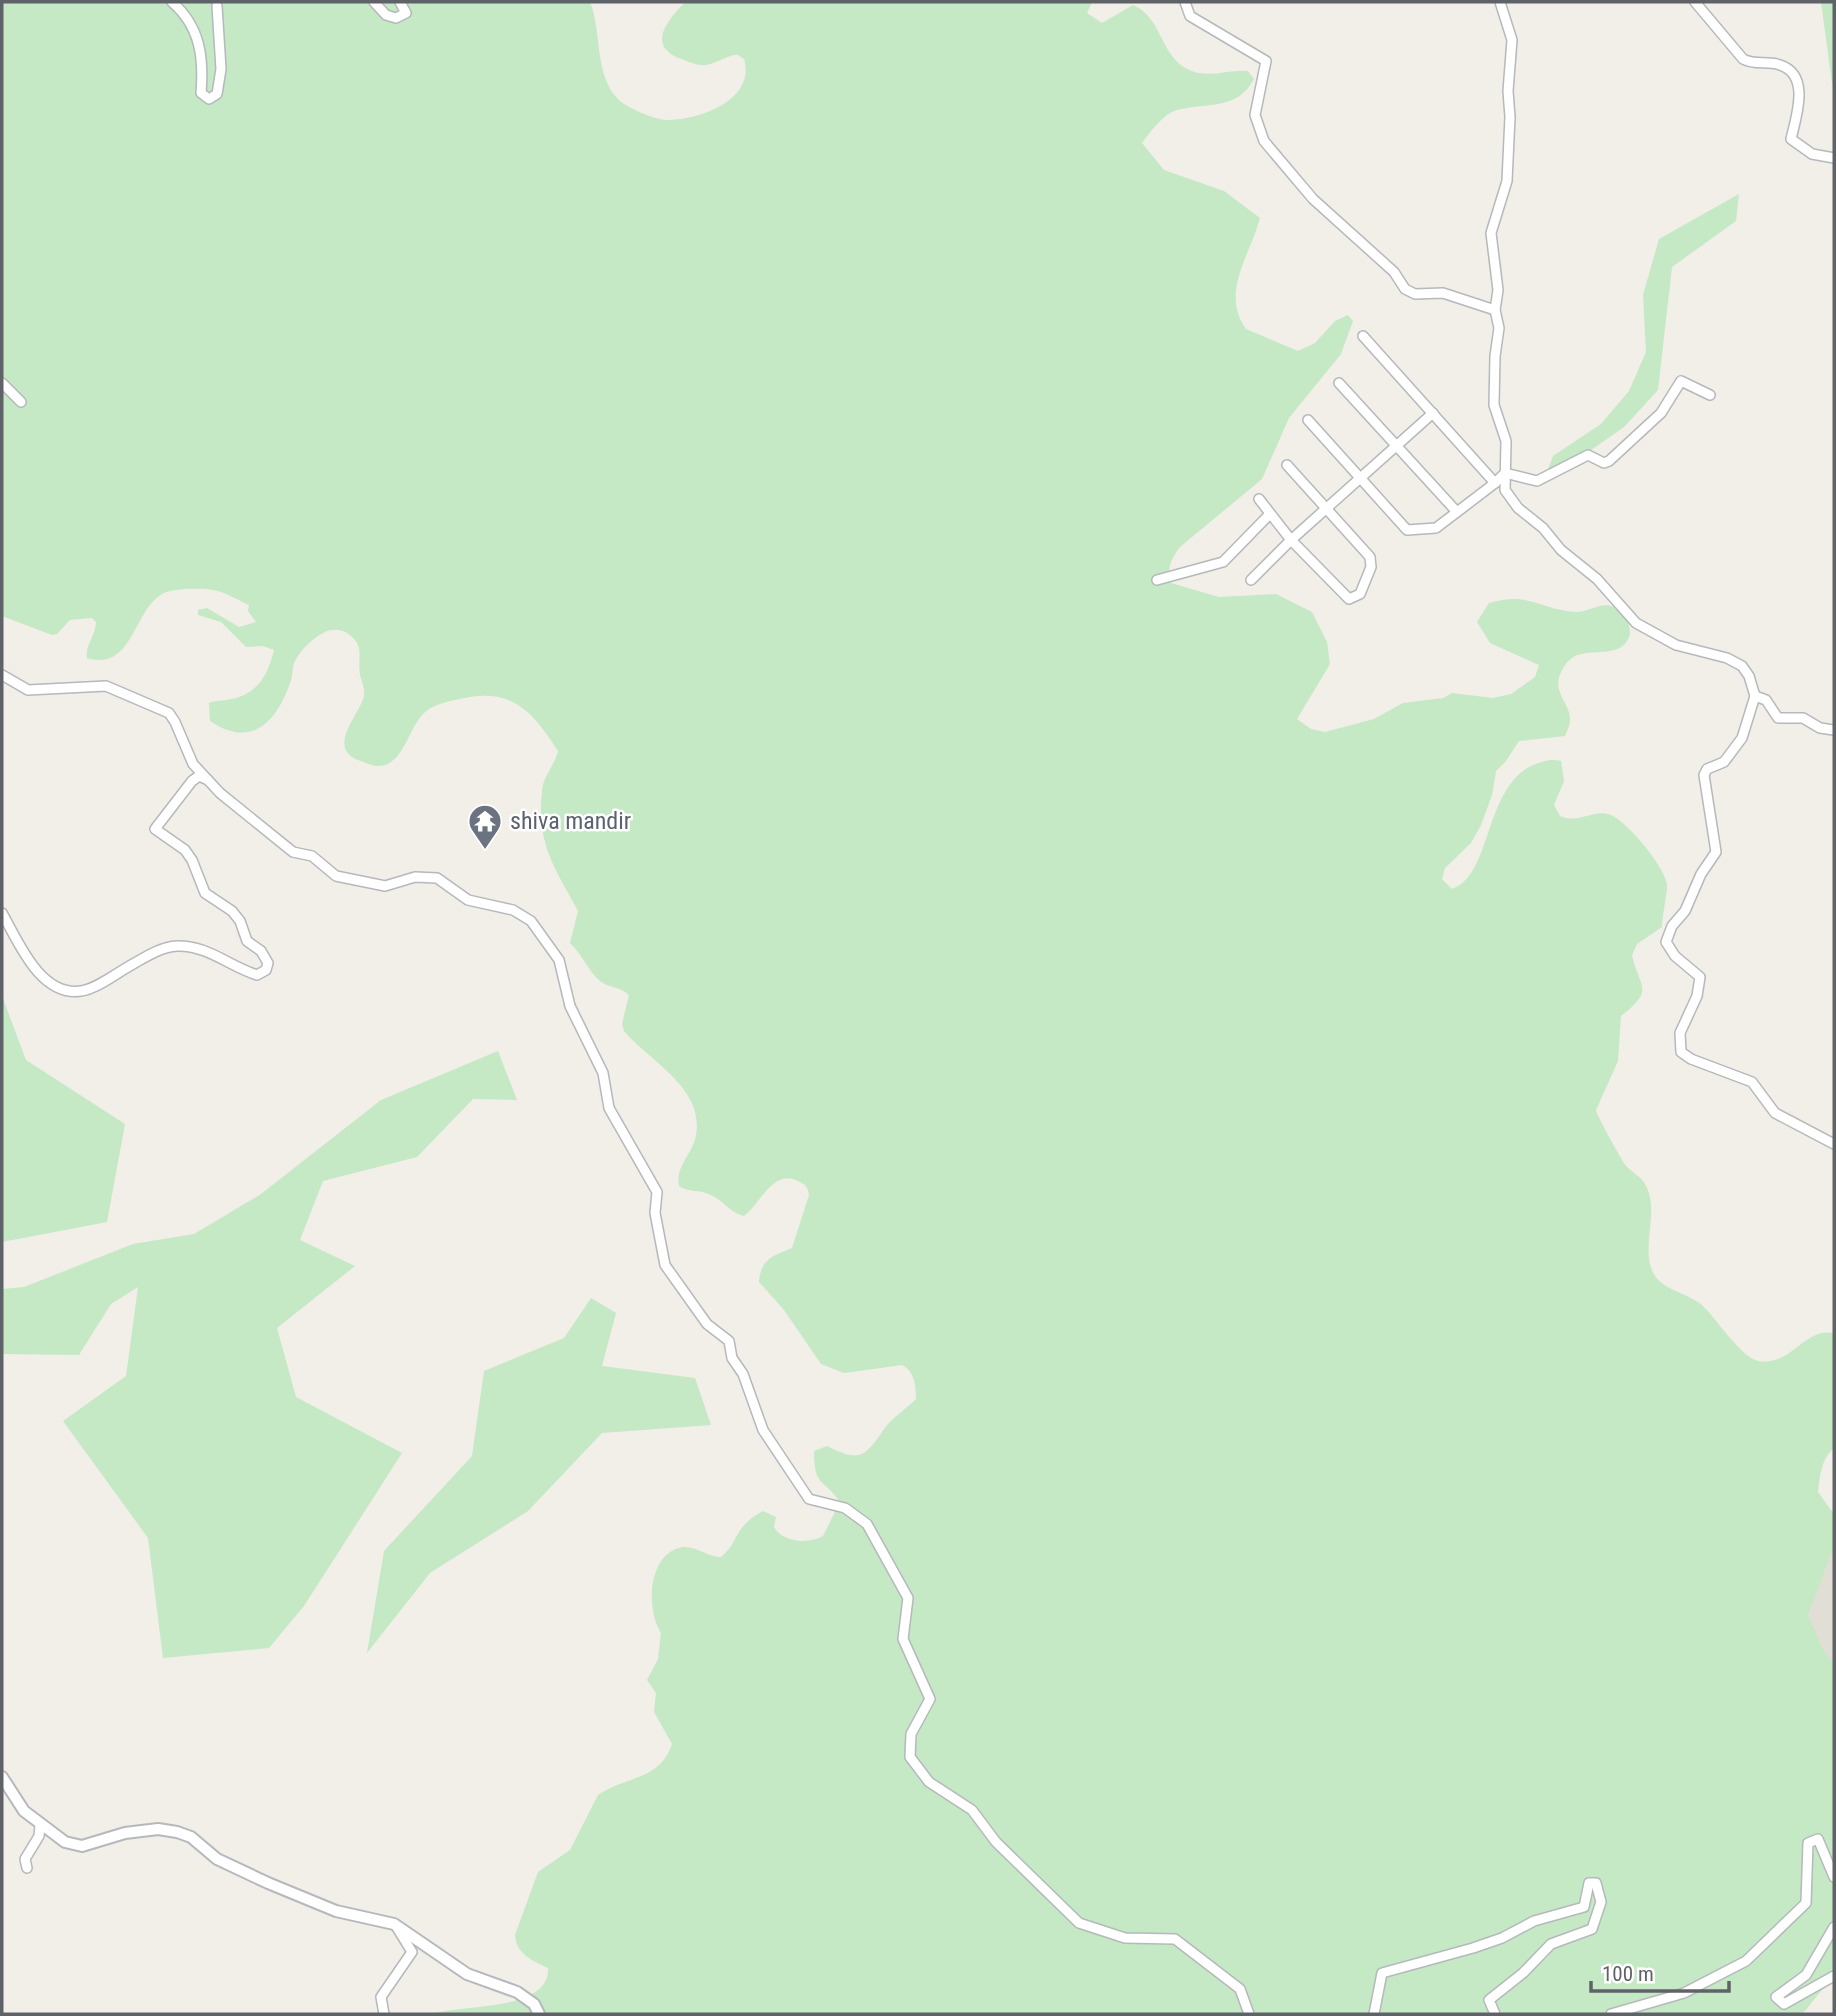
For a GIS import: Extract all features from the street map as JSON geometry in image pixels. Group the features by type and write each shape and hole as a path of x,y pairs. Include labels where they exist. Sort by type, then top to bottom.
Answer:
{"street":[{"path":"172,2 185,13 196,30 201,52 201,93 209,99 218,91 221,69 217,6"},
{"path":"374,2 386,15 396,18 406,13 400,2"},
{"path":"1185,2 1190,16 1266,61 1255,115 1264,141 1331,218 1394,272 1405,289 1415,294 1443,293 1495,310"},
{"path":"1500,2 1513,40 1507,91 1510,117 1507,181 1491,233 1498,290 1495,310 1499,328 1493,387 1494,405 1506,441 1505,490 1517,508 1543,528 1561,550 1597,579 1636,623 1667,641 1713,653 1742,666 1755,696 1742,738 1724,762 1707,769 1704,775 1716,852 1701,874 1685,911 1672,926 1666,942 1675,956 1700,977 1693,1006 1680,1033 1681,1052 1691,1059 1752,1082 1775,1114 1834,1144"},
{"path":"1695,2 1743,59 1752,64 1781,65 1795,76 1799,95 1791,139 1812,154 1834,158"},
{"path":"1363,337 1495,483"},
{"path":"1505,472 1537,481 1588,454 1604,463 1661,413 1681,381 1710,395"},
{"path":"2,383 21,402"},
{"path":"1339,383 1398,444 1457,512"},
{"path":"1251,580 1291,540 1433,413"},
{"path":"1308,420 1407,530 1436,528 1495,483 1505,472"},
{"path":"1259,499 1291,540 1349,599 1360,594 1371,566 1370,557 1287,465"},
{"path":"1157,580 1223,562 1269,515"},
{"path":"2,675 28,690 106,686 169,713 176,722 193,764 220,793 293,852 312,856 336,876 386,886 415,877 437,878 468,900 513,910 531,921 559,960 570,1006 603,1073 609,1108 657,1192 655,1213 666,1265 707,1324 729,1340 732,1358 743,1374 764,1430 810,1499 845,1508 867,1524 908,1598 903,1639 930,1699 911,1734 910,1757 929,1782 972,1811 996,1842 1079,1923 1125,1938 1175,1939 1240,1989 1250,2014"},
{"path":"1755,696 1766,700 1779,718 1803,718 1820,729 1834,730"},
{"path":"2,913 26,955 47,982 63,989 81,992 155,951 176,946 203,948 240,970 257,975 266,970 268,963 261,951 247,941 240,921 200,885 192,860 185,850 155,829 192,781 199,776 210,781"},
{"path":"2,1777 24,1811 65,1842 82,1846 143,1830 177,1832 191,1837 217,1859 268,1883 336,1911 394,1924 467,1973 517,1992 534,2004 539,2014"},
{"path":"27,1868 25,1860 39,1836 40,1825"},
{"path":"1611,2014 1684,1993 1746,1961 1806,1903 1808,1843 1818,1839 1834,1877"},
{"path":"1374,2014 1382,1973 1473,1948 1502,1938 1534,1921 1584,1907 1590,1883 1596,1883 1601,1902 1592,1929 1551,1944 1523,1973 1489,2000 1495,2014"},
{"path":"384,2014 381,1997 412,1952 394,1924"},
{"path":"1834,1927 1807,1975 1776,1997 1784,2004 1834,1976"}],"shaded area":[{"path":"1834,1534 1834,1665 1818,1649 1808,1615"}],"green space":[{"path":"2,2 590,2 602,65 610,89 627,106 649,116 667,120 695,116 722,105 742,86 745,73 744,59 738,55 701,65 672,55 665,48 662,41 666,26 685,2 1092,2 1087,13 1102,23 1133,5 1152,20 1169,52 1186,68 1205,74 1248,71 1254,79 1239,96 1220,104 1172,112 1157,124 1142,143 1164,170 1224,191 1260,218 1236,288 1239,315 1246,329 1298,351 1315,343 1335,321 1348,315 1353,321 1341,354 1289,418 1262,479 1180,547 1171,564 1171,583 1219,597 1276,594 1312,612 1327,642 1330,664 1297,719 1311,729 1325,732 1374,719 1403,703 1443,698 1452,693 1493,698 1511,694 1535,677 1539,665 1490,643 1477,622 1489,603 1525,600 1576,612 1610,605 1621,612 1628,622 1630,634 1618,649 1581,654 1566,664 1558,681 1570,720 1565,736 1519,741 1496,771 1492,795 1471,843 1445,868 1442,879 1452,889 1465,881 1482,852 1503,795 1514,779 1529,767 1549,760 1561,761 1564,781 1554,805 1560,816 1573,819 1608,814 1624,824 1643,844 1659,866 1667,884 1662,927 1637,944 1632,955 1642,994 1621,1016 1618,1061 1596,1110 1623,1162 1643,1181 1649,1193 1649,1254 1653,1273 1664,1285 1702,1305 1744,1352 1758,1361 1780,1358 1814,1336 1834,1333 1834,1448 1824,1463 1818,1492 1834,1514 1834,1546 1808,1615 1823,1650 1834,1663 1834,1975 1805,2011 1800,2014 432,2014 520,1999 535,1992 545,1982 548,1968 522,1952 515,1935 538,1872 570,1850 598,1795 650,1771 666,1756 672,1744 654,1712 656,1693 647,1680 658,1659 661,1633 653,1611 652,1597 656,1571 662,1560 671,1551 683,1547 721,1557 746,1523 763,1511 776,1517 774,1527 790,1539 804,1541 823,1536 840,1502 818,1477 814,1451 827,1446 847,1454 855,1455 866,1451 887,1425 916,1399 915,1385 910,1371 902,1365 844,1373 821,1364 784,1310 759,1282 765,1263 792,1248 809,1195 804,1184 791,1178 782,1179 768,1189 744,1216 711,1195 679,1186 682,1166 696,1135 697,1118 684,1089 624,1031 622,1024 629,995 599,980 570,943 578,911 549,855 541,810 543,786 558,751 540,725 521,706 509,700 482,696 441,703 422,715 395,759 375,766 358,760 349,754 345,747 348,730 364,696 359,647 347,633 327,631 305,647 295,661 286,694 271,718 251,731 239,732 225,729 210,721 209,703 232,699 249,692 265,675 274,650 263,646 246,647 221,622 198,615 198,610 207,608 239,627 256,622 248,611 249,605 227,594 202,589 164,593 145,611 124,648 103,660 87,658 96,627 92,618 70,620 57,634 52,635 2,616"},
{"path":"1821,2 1834,2 1834,84 1832,83"},
{"path":"1739,194 1736,221 1672,267 1658,390 1624,427 1577,460 1547,472 1553,456 1601,424 1629,391 1646,352 1643,295 1659,239"},
{"path":"2,996 26,1060 125,1124 107,1222 2,1242"},
{"path":"498,1051 517,1100 473,1099 417,1157 323,1181 300,1240 355,1266 277,1328 296,1397 402,1453 304,1606 269,1648 163,1658 148,1538 63,1421 126,1376 138,1287 111,1304 79,1355 2,1354 2,1289 24,1287 133,1244 194,1234 261,1194 381,1100"},
{"path":"591,1298 616,1313 602,1366 695,1378 711,1425 602,1433 528,1511 430,1573 367,1653 384,1551 472,1456 484,1371 564,1338"}],"place":[{"name":"shiva mandir","path":"485,851"}]}
